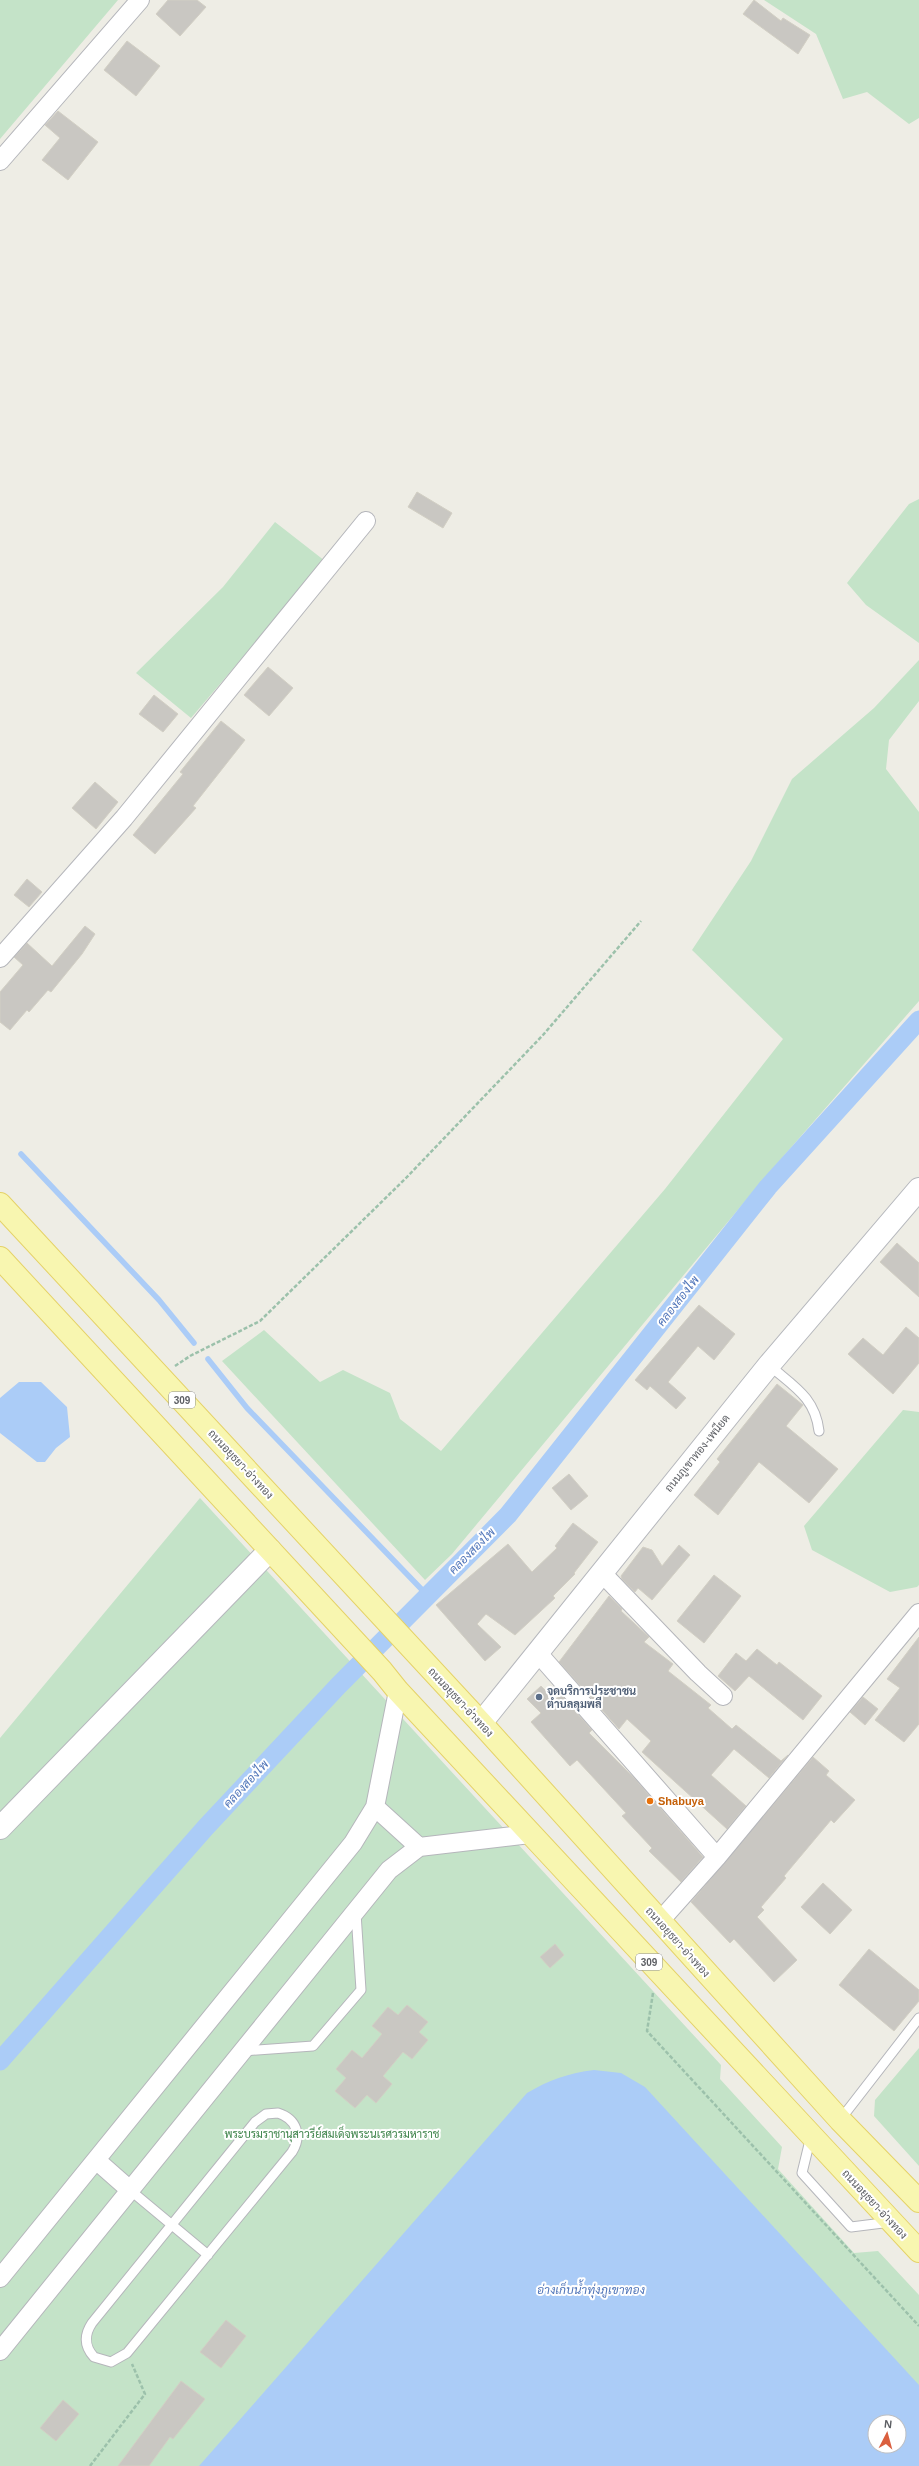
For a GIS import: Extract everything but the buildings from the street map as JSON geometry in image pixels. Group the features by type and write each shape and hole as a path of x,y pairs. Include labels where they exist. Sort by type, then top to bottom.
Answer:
{"main road":[{"name":"ถนนอยุธยา-อ่างทอง","path":"0,1204 481,1723 659,1922 840,2120 919,2202"},
{"name":"ถนนอยุธยา-อ่างทอง","path":"0,1258 336,1621 382,1671 398,1691 530,1834 919,2251"}],"street":[{"path":"0,161 140,0"},
{"path":"0,958 124,818 366,521"},
{"name":"ถนนภูเขาทอง-เพนียด","path":"481,1723 769,1365 919,1188"},
{"path":"0,1828 270,1550"},
{"path":"601,1572 698,1673 723,1696"},
{"path":"659,1922 717,1857 919,1613"},
{"path":"537,1652 717,1857"},
{"path":"0,2278 353,1843 375,1807 398,1691"},
{"path":"375,1807 419,1847"},
{"path":"0,2351 389,1870 419,1847 530,1834"},
{"path":"96,2160 130,2190"}],"lane":[{"path":"769,1365 806,1397 817,1414 820,1431"},
{"path":"243,2051 313,2046 361,1990 356,1911"},
{"path":"840,2120 919,2018"},
{"path":"278,2113 289,2118 298,2134 296,2146 208,2255 127,2353 111,2362 94,2357 86,2341 88,2329 172,2224 260,2117 278,2113"},
{"path":"811,2135 802,2173 851,2227 892,2222"},
{"path":"130,2190 208,2255"}],"path":[{"path":"160,1377 190,1356 260,1321 412,1172 543,1034 641,921"},
{"path":"657,1970 647,2031 919,2326"},
{"path":"90,2466 145,2394 127,2353"}],"green space":[{"path":"0,0 118,0 0,139"},
{"path":"764,0 919,0 919,118 909,124 867,92 843,99 816,34"},
{"path":"919,499 919,643 866,605 847,583 909,504"},
{"path":"275,522 325,561 191,718 136,673 223,587"},
{"path":"919,660 919,701 889,740 886,769 919,812 919,1001 761,1182 452,1554 425,1580 222,1361 264,1330 320,1382 343,1370 390,1393 400,1419 441,1451 665,1189 783,1039 692,950 751,861 792,779 874,708"},
{"path":"903,1410 919,1412 919,1585 917,1587 890,1592 812,1550 804,1526"},
{"name":"พระบรมราชานุสาวรีย์สมเด็จพระนเรศวรมหาราช","path":"200,1498 721,2065 720,2079 782,2147 778,2169 854,2253 878,2251 919,2295 919,2466 0,2466 0,1738"},
{"path":"919,2048 919,2166 874,2116 875,2100"}],"water":[{"path":"19,1382 41,1382 67,1407 70,1437 56,1448 45,1462 37,1462 0,1433 0,1398"},
{"name":"อ่างเก็บน้ำทุ่งภูเขาทอง","path":"594,2070 621,2073 645,2087 919,2385 919,2466 199,2466 527,2093 543,2084 568,2075"}],"waterway":[{"name":"คลองสองไพ","path":"0,2061 206,1827 338,1686 508,1515 768,1187 919,1020"},
{"path":"21,1154 159,1300 194,1343"},
{"path":"208,1359 247,1408 428,1596"}],"place":[{"name":"จุดบริการประชาชน ตำบลลุมพลี","path":"539,1697"},
{"name":"Shabuya","path":"650,1801"}]}
